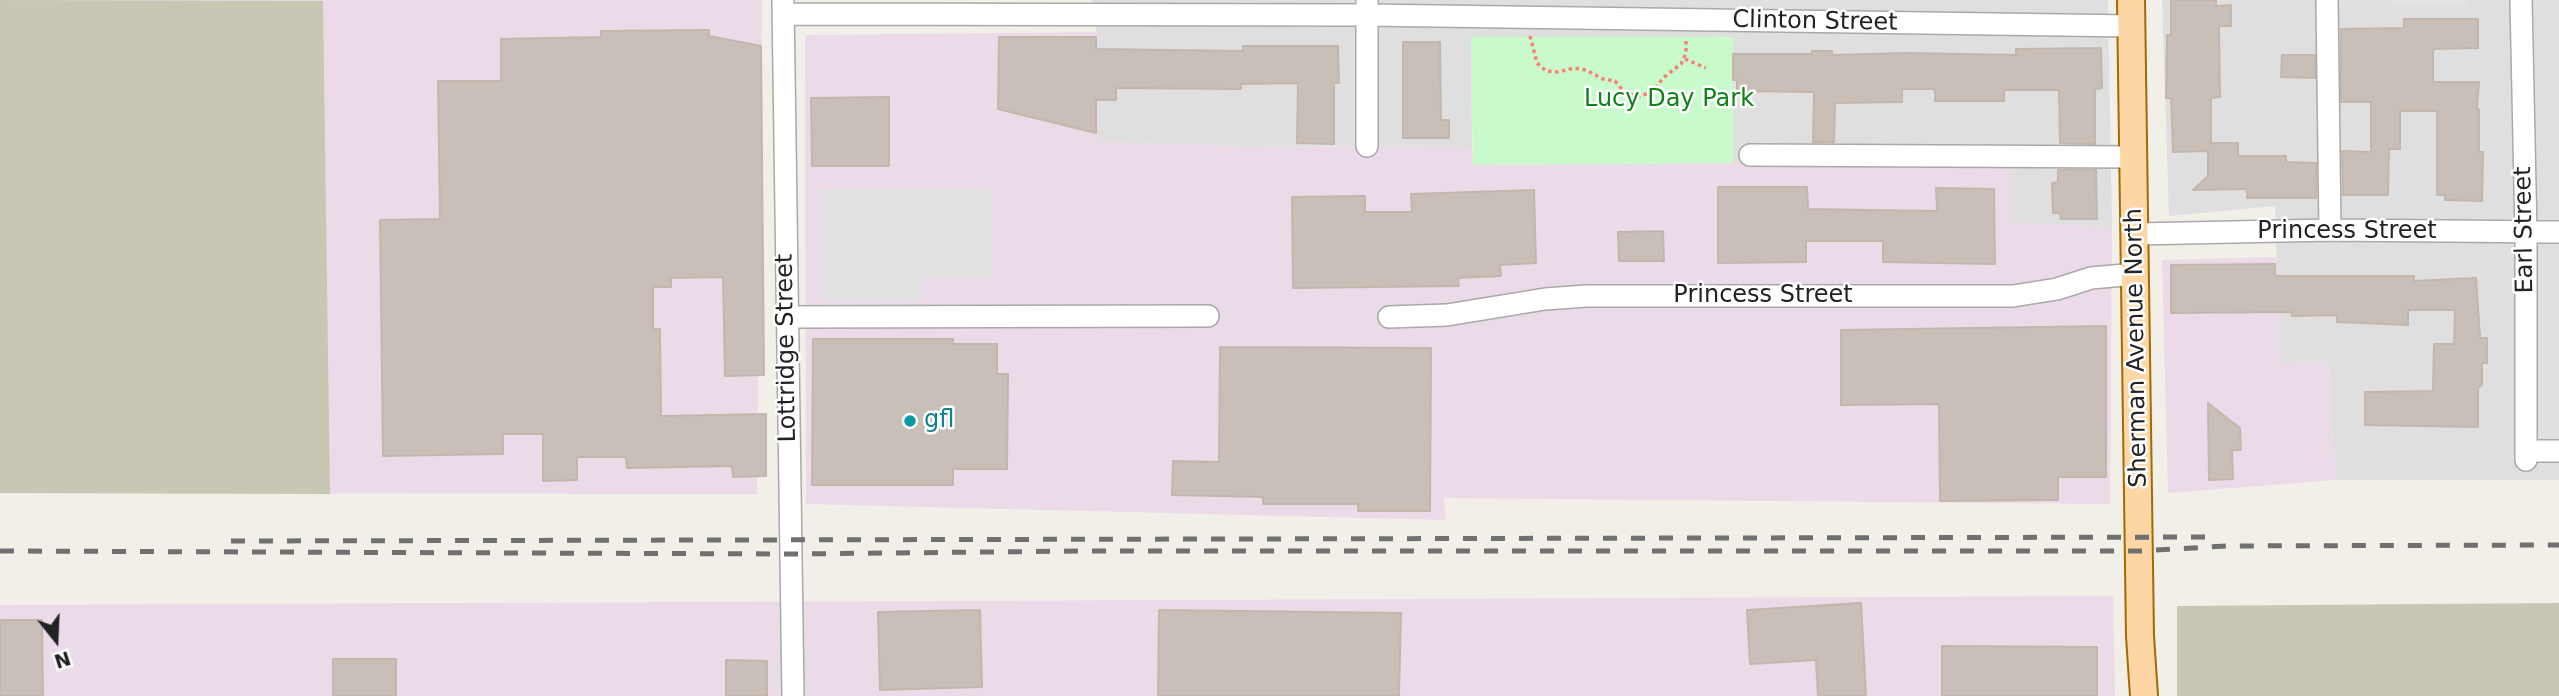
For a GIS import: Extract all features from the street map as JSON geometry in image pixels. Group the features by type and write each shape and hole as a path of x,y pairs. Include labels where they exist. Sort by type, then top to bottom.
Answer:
{"main road":[{"name":"Sherman Avenue North","path":"2132,0 2140,636 2144,696"}],"street":[{"path":"2327,0 2330,230"},
{"name":"Earl Street","path":"2521,0 2526,233 2526,456 2559,451"},
{"name":"Clinton Street","path":"783,7 1685,10 2132,26"},
{"name":"Lottridge Street","path":"783,7 793,696"},
{"path":"1367,8 1367,146"},
{"path":"1750,155 2134,157"},
{"name":"Princess Street","path":"2136,234 2330,230 2559,232"},
{"name":"Princess Street","path":"1389,317 1447,315 1545,299 1586,296 2013,296 2057,289 2091,278 2136,274"},
{"path":"787,317 1208,316"}],"path":[{"path":"1527,8 1535,58 1541,68 1552,73 1574,68 1586,70 1603,79 1615,81 1631,96 1645,96 1653,91 1663,78 1685,59 1685,10"},
{"path":"1685,59 1706,68"}],"shaded area":[{"path":"0,0 762,0 757,494 0,493"},
{"path":"0,0 323,1 330,494 0,493"},
{"path":"1092,0 2108,0 2112,227 2010,223 2010,152 1733,163 1733,38 1471,37 1472,147 1098,142 1096,32"},
{"path":"2162,0 2559,0 2559,480 2335,480 2328,361 2280,364 2275,206 2169,216"},
{"path":"2390,0 2468,0 2468,5 2390,6"},
{"path":"1096,32 1099,142 1472,147 1473,165 1733,163 2010,152 2010,222 2112,227 2110,504 1444,498 1446,520 806,504 805,35"},
{"path":"821,190 992,190 992,278 922,278 922,301 821,301"},
{"path":"2277,257 2280,364 2328,361 2335,480 2168,493 2162,260"},
{"path":"2113,596 2115,696 0,696 0,605"},
{"path":"2559,603 2559,696 2177,696 2177,606"}],"green space":[{"name":"Lucy Day Park","path":"1471,37 1733,37 1733,163 1473,165"}],"building":[{"path":"2171,0 2216,0 2216,6 2231,5 2231,26 2219,26 2220,97 2211,98 2211,143 2238,143 2238,156 2286,156 2286,162 2316,163 2316,198 2247,198 2247,189 2193,190 2208,176 2208,151 2173,152 2171,98 2166,98 2167,35 2171,35"},
{"path":"2404,19 2478,19 2478,48 2433,49 2433,82 2479,82 2477,108 2479,152 2483,152 2482,201 2445,200 2445,195 2437,195 2437,111 2400,111 2400,149 2389,149 2388,195 2343,195 2342,151 2371,152 2371,102 2341,102 2341,29 2404,28"},
{"path":"709,30 709,36 761,46 764,375 725,376 723,277 671,278 671,287 653,287 653,329 660,329 661,416 766,414 766,476 733,477 732,466 627,468 626,457 577,457 577,480 543,481 543,434 503,434 503,454 383,456 380,220 440,219 438,81 501,81 501,39 601,37 601,31"},
{"path":"999,37 1096,37 1096,49 1243,51 1243,46 1338,46 1339,83 1334,83 1334,144 1297,143 1298,83 1241,84 1241,89 1116,88 1116,100 1096,100 1096,133 998,109"},
{"path":"1403,42 1440,42 1441,120 1449,120 1449,138 1403,138"},
{"path":"2101,48 2102,88 2095,89 2095,144 2060,143 2059,90 2004,90 2004,101 1935,101 1935,89 1902,89 1902,102 1835,103 1834,142 1813,142 1814,92 1737,91 1737,80 1733,80 1733,54 1812,54 1812,51 1832,51 1832,55 2016,55 2016,49"},
{"path":"2282,55 2315,55 2315,78 2281,77"},
{"path":"889,97 889,166 812,166 811,98"},
{"path":"2058,170 2096,170 2097,219 2061,219 2060,213 2053,213 2052,183 2058,182"},
{"path":"1718,187 1807,187 1808,209 1937,211 1936,188 1994,189 1995,264 1883,262 1883,241 1806,241 1806,262 1718,263"},
{"path":"1534,190 1536,263 1500,265 1501,276 1458,278 1459,286 1293,288 1292,197 1365,196 1365,212 1412,212 1411,194"},
{"path":"1663,231 1664,261 1619,261 1618,232"},
{"path":"2275,264 2275,276 2414,276 2414,281 2476,278 2480,338 2487,338 2487,363 2482,363 2482,385 2478,388 2478,427 2365,425 2365,392 2433,391 2434,344 2454,344 2455,310 2408,310 2408,325 2337,322 2337,315 2292,316 2292,312 2171,313 2171,265"},
{"path":"2106,326 2106,477 2058,477 2058,500 1940,501 1939,404 1841,405 1841,330"},
{"name":"gfl","path":"813,339 953,339 953,344 997,344 997,374 1008,374 1007,469 953,469 953,485 812,485"},
{"path":"1220,347 1431,348 1430,511 1358,511 1358,504 1263,504 1263,497 1172,495 1173,461 1219,462"},
{"path":"2208,403 2240,428 2241,450 2232,450 2233,479 2209,480"},
{"path":"1861,603 1866,696 1818,696 1816,660 1750,664 1747,610"},
{"path":"980,610 982,687 880,690 878,612"},
{"path":"1159,610 1401,613 1399,696 1158,696"},
{"path":"0,620 42,620 43,696 0,696"},
{"path":"1942,646 2097,647 2097,696 1942,696"},
{"path":"333,659 396,659 396,696 333,696"},
{"path":"726,660 767,661 767,696 726,696"}],"railway":[{"path":"231,541 2212,537"},
{"path":"0,551 789,554 1087,551 2140,551 2226,546 2559,545"}],"place":[{"name":"gfl","path":"910,421"}]}
